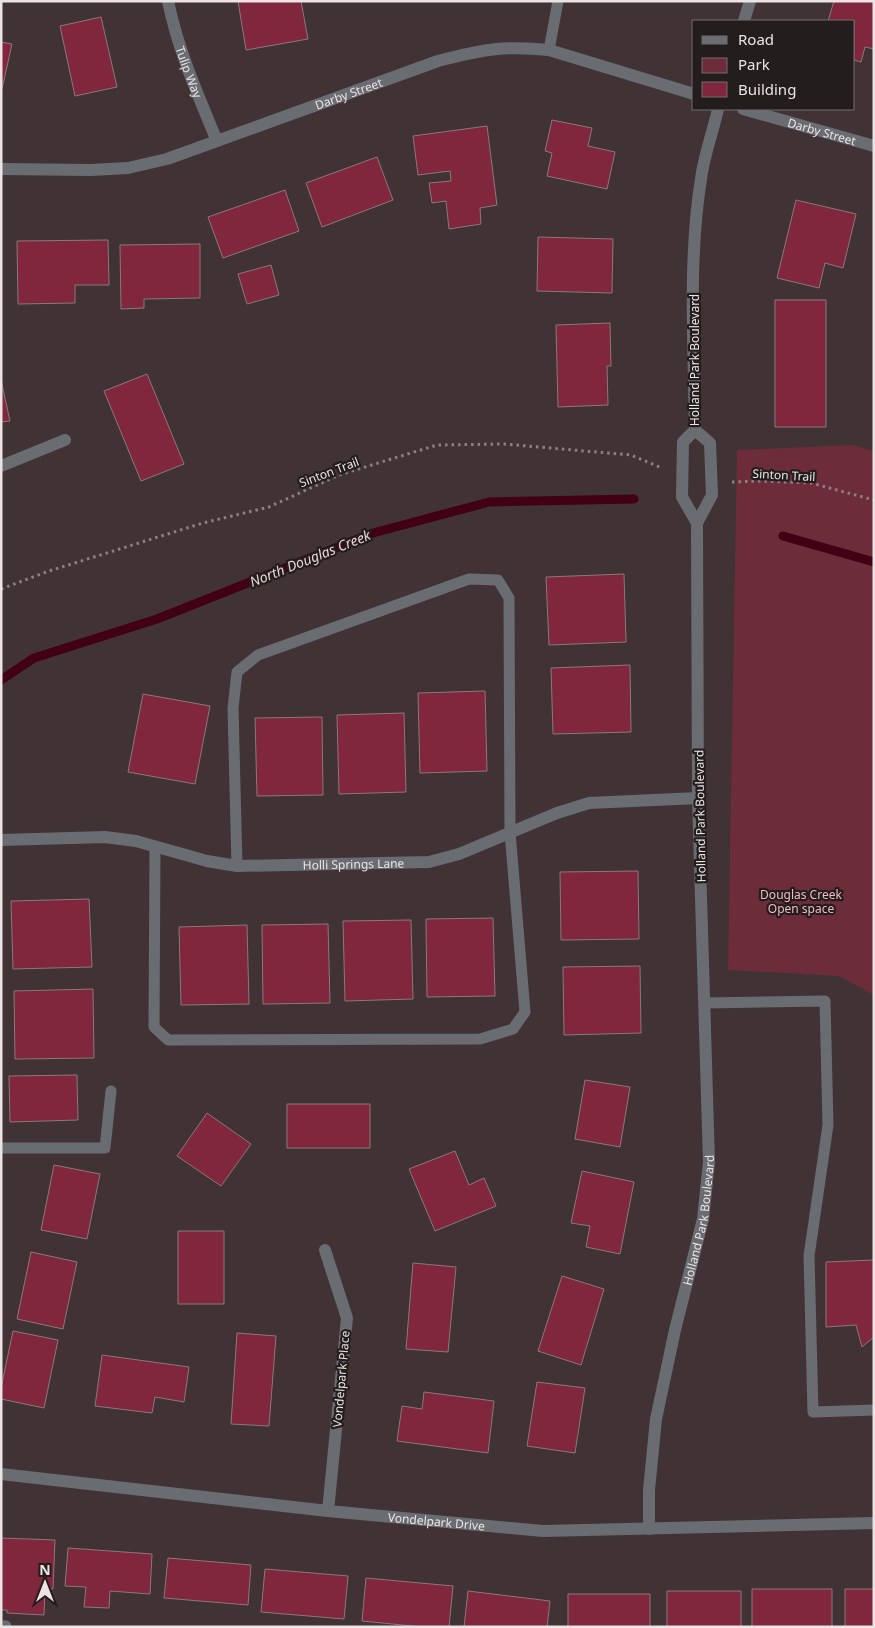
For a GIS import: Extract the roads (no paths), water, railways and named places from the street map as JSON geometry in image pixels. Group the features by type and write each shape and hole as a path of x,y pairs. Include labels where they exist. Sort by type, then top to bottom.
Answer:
{"street":[{"name":"Tulip Way","path":"168,1 173,27 217,141"},
{"path":"744,20 750,1"},
{"name":"Darby Street","path":"1,169 91,170 128,168 167,159 438,61 497,49 526,48 549,50 692,93"},
{"name":"Holland Park Boulevard","path":"648,1529 649,1490 656,1419 675,1330 703,1219 710,1162 698,798 697,523 682,497 683,442 695,430 695,226 701,177 718,110"},
{"name":"Darby Street","path":"747,110 874,146"},
{"path":"695,430 710,443 712,495 697,523"},
{"path":"1,466 65,440"},
{"name":"Holli Springs Lane","path":"1,840 105,837 136,841 207,862 237,866 429,862 459,854 557,812 589,803 698,798"},
{"name":"Vondelpark Place","path":"325,1250 347,1318 328,1511"},
{"name":"Vondelpark Drive","path":"1,1474 328,1511 543,1531 874,1523"}],"lane":[{"path":"549,50 558,1"},
{"path":"155,847 154,1027 168,1040 480,1039 513,1029 524,1012 510,832 509,598 498,580 469,579 258,655 238,672 233,708 237,866"},
{"path":"705,1003 824,1001 828,1125 809,1256 813,1412 874,1410"},
{"path":"1,1148 105,1148 111,1090"},
{"path":"1,1626 6,1626"}],"waterway":[{"name":"North Douglas Creek","path":"1,680 34,658 157,619 373,533 489,502 634,499"},
{"name":"North Douglas Creek","path":"783,536 874,562"}],"park label":[{"name":"Douglas Creek Open space","path":"801,901"}]}
